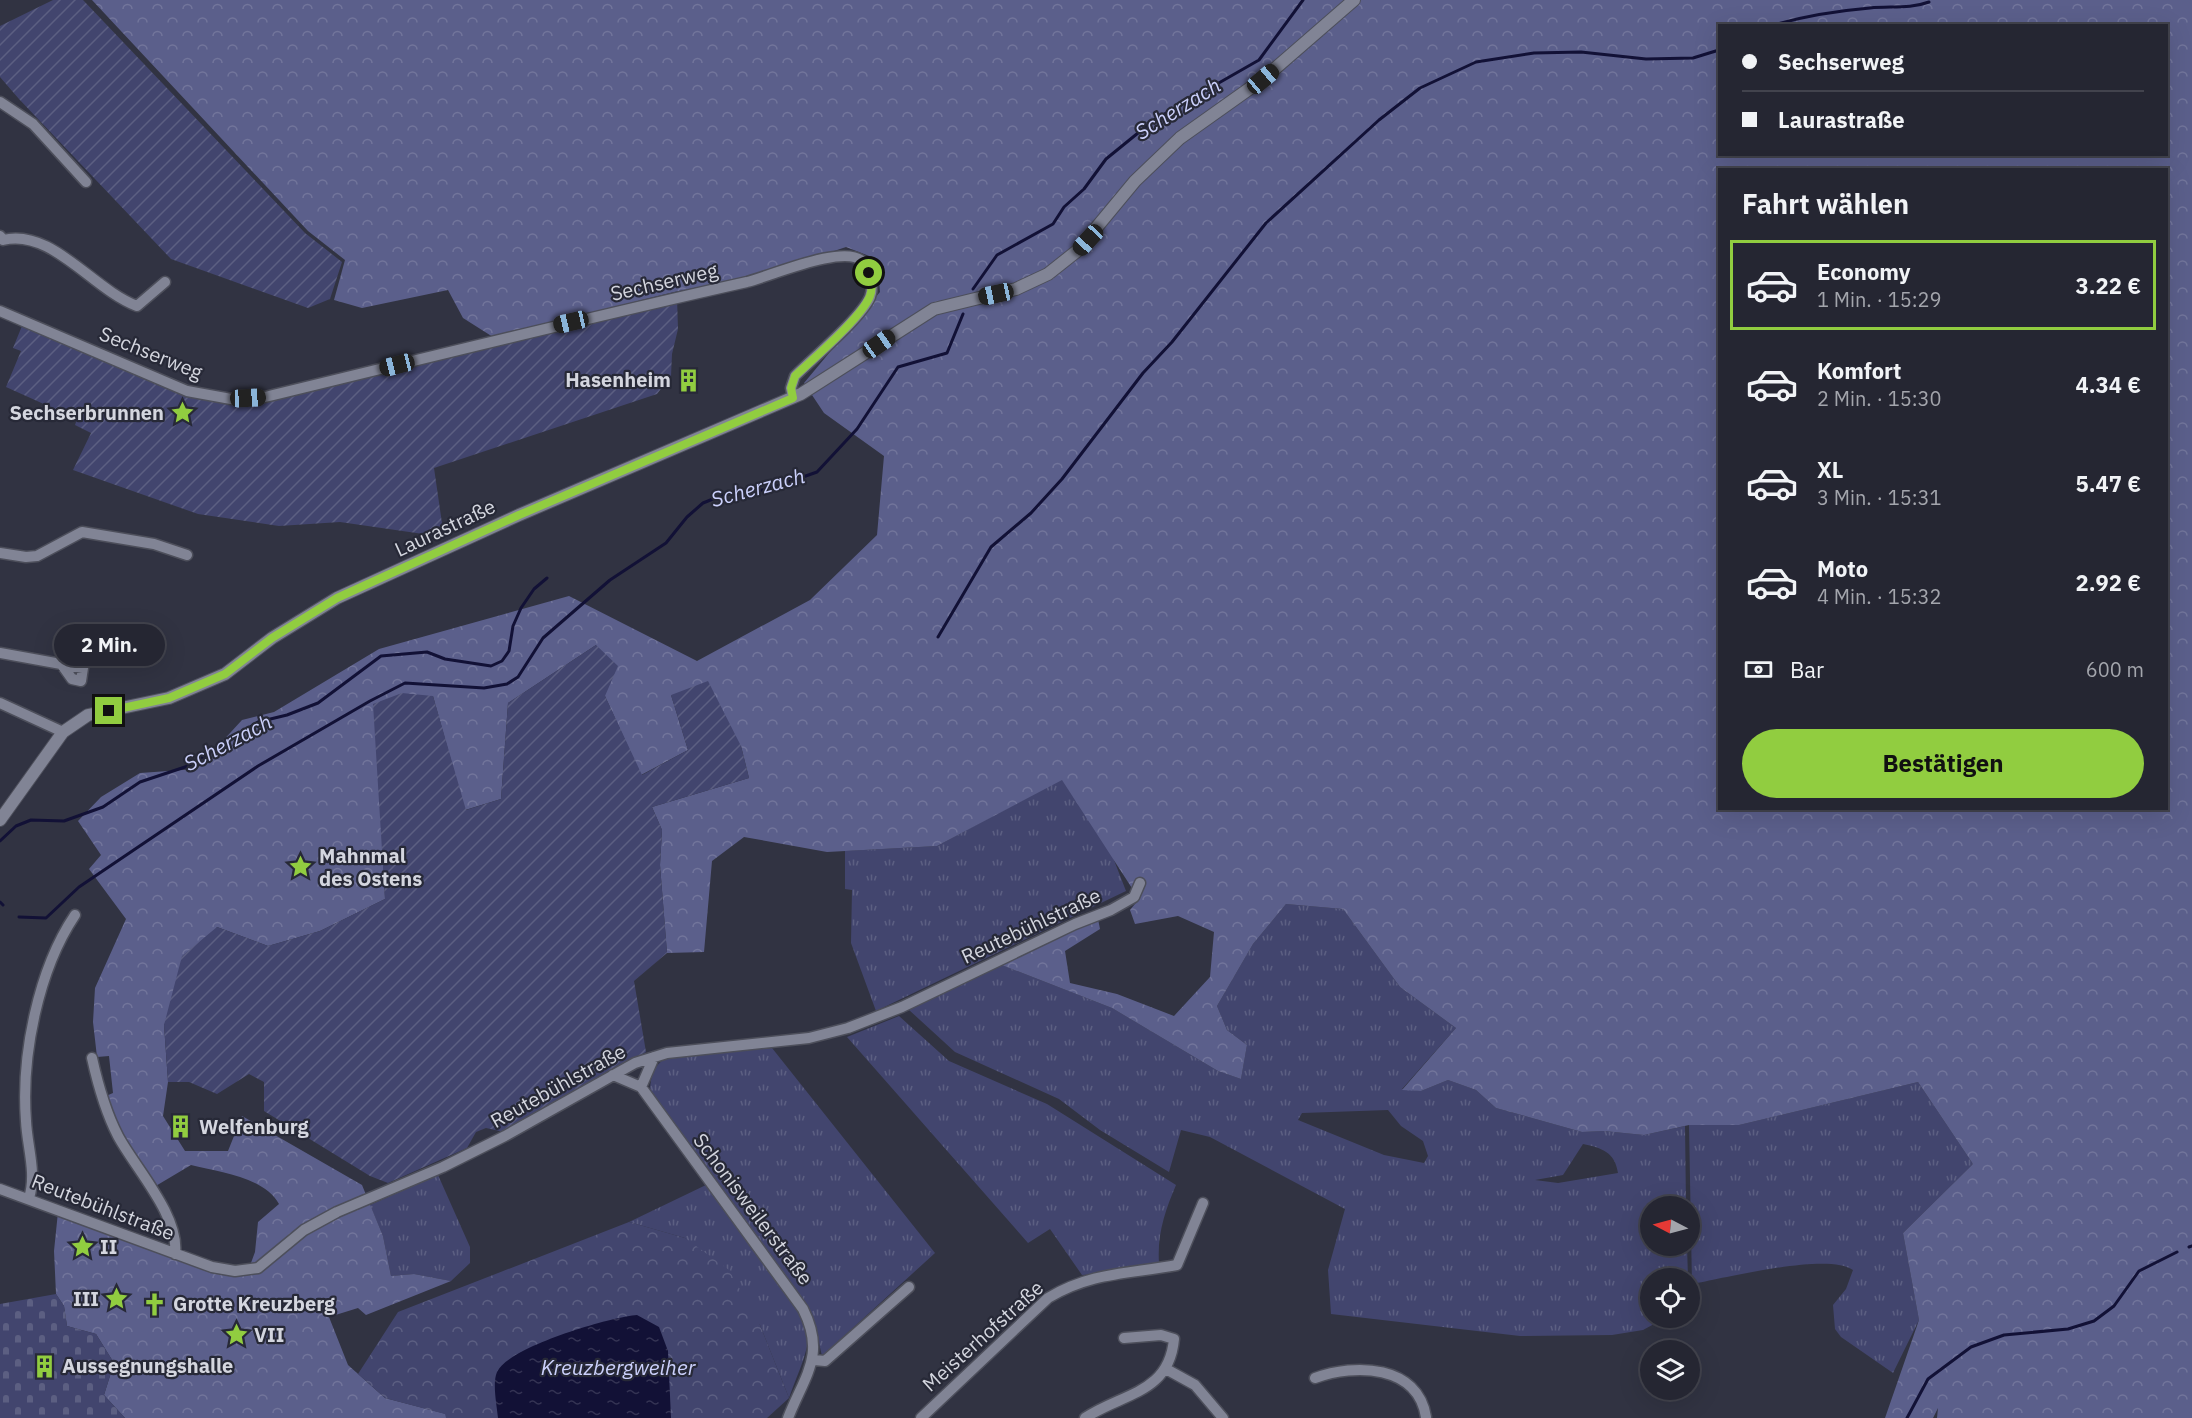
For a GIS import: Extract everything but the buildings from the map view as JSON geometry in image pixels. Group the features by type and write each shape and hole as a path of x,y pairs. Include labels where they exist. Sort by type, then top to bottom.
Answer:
{"street":[{"name":"Laurastraße","path":"63,732 88,715 169,698 225,674 272,638 337,598 530,510 793,398 934,309 1016,289 1048,274 1077,252 1135,181 1180,138 1263,79 1354,0"},
{"path":"0,102 33,124 86,182"},
{"name":"Sechserweg","path":"1,240 16,237 43,244 110,292 137,306 165,282"},
{"name":"Sechserweg","path":"0,311 187,391 231,399 265,397 508,337 769,277 838,255 853,255 863,262 869,273 872,283 870,297 858,313 795,376 791,388 793,398"},
{"path":"0,553 26,557 37,556 82,532 154,544 187,555"},
{"path":"0,653 62,665"},
{"path":"0,820 63,732 1,704"},
{"name":"Reutebühlstraße","path":"0,1188 175,1254 225,1270 249,1271 258,1268 304,1230 337,1212 443,1167 560,1107 613,1075 654,1057 809,1038 875,1019 1111,910 1134,897 1140,883"},
{"path":"29,1198 33,1178 25,1090 30,1035 57,948 75,915"},
{"path":"613,1075 641,1087 654,1057"},
{"path":"92,1058 102,1099 111,1121 158,1200 177,1242 175,1254"},
{"name":"Schonisweilerstraße","path":"641,1087 710,1184 793,1291 810,1322 815,1344 814,1360 788,1418"},
{"name":"Meisterhofstraße","path":"921,1418 1048,1298 1071,1284 1090,1278 1177,1265 1203,1203"},
{"path":"814,1360 825,1361 909,1287"},
{"path":"1085,1418 1147,1387 1166,1369 1173,1355 1174,1340 1161,1335 1124,1338"},
{"path":"1166,1369 1195,1385 1223,1418"},
{"path":"1315,1378 1328,1373 1384,1371 1402,1378 1415,1389 1424,1406 1427,1418"}],"green space":[{"path":"53,0 83,0 305,233 342,262 330,299 308,308 171,259 19,99 0,77 0,26"},
{"path":"92,0 2192,0 2192,1418 1937,1418 1938,1408 1933,1418 1885,1418 1919,1320 1903,1233 1973,1164 1918,1082 1739,1125 1689,1125 1644,1135 1604,1131 1582,1132 1496,1108 1476,1090 1448,1080 1421,1091 1402,1090 1456,1028 1400,987 1343,909 1286,904 1253,944 1217,1006 1227,1030 1247,1045 1241,1079 1218,1071 1112,1008 999,964 1098,919 1100,929 1065,951 1070,983 1117,994 1174,1016 1210,977 1214,932 1178,916 1135,924 1130,910 1139,899 1062,780 937,846 827,852 744,837 712,861 704,952 667,953 660,865 662,830 652,807 749,778 741,746 671,695 688,750 641,775 605,696 596,645 508,703 501,799 465,810 433,696 382,836 385,899 320,931 268,946 217,927 164,1025 168,1082 163,1116 185,1151 228,1151 242,1116 362,1185 383,1236 391,1276 414,1274 451,1281 366,1315 358,1308 329,1317 348,1365 385,1398 446,1414 446,1418 125,1418 104,1395 114,1363 96,1334 67,1326 64,1306 56,1294 54,1251 58,1212 175,1254 248,1271 255,1252 258,1222 279,1204 272,1195 252,1182 227,1173 191,1165 154,1187 125,1140 106,1096 113,1093 109,1056 97,1057 93,1022 95,988 126,919 89,869 101,855 78,821 101,797 140,773 197,769 242,720 274,712 379,649 569,596 697,661 810,600 877,535 884,456 824,413 804,383 880,292 877,259 846,247 768,273 674,292 493,337 463,318 448,290 362,308 334,300 345,260 308,231"},
{"path":"677,298 678,329 672,354 671,376 657,394 434,468 444,537 340,522 279,526 198,514 73,470 91,433 75,425 77,419 6,387 21,351 13,348 24,321 187,391 265,397"},
{"path":"596,645 618,666 605,696 642,775 688,750 671,695 708,681 741,746 749,778 652,807 662,830 660,865 667,953 634,981 646,1052 504,1132 486,1128 476,1132 467,1148 388,1183 370,1176 264,1111 264,1082 249,1074 217,1094 189,1082 168,1082 164,1025 182,956 217,927 268,946 320,931 385,899 373,704 402,693 433,696 466,810 501,799 508,703"},
{"path":"1062,779 1112,855 1126,891 876,1011 851,943 852,890 845,889 845,851 937,846"},
{"path":"1286,904 1343,909 1400,987 1456,1028 1402,1089 1421,1091 1448,1080 1476,1090 1496,1108 1582,1132 1604,1131 1644,1135 1685,1126 1686,1196 1640,1196 1640,1256 1687,1256 1688,1268 1640,1268 1640,1328 1647,1328 1612,1335 1520,1336 1331,1314 1328,1270 1345,1209 1210,1137 1181,1130 1169,1172 1100,1130 1059,1099 955,1052 908,1009 999,964 1112,1008 1218,1071 1241,1079 1247,1045 1227,1030 1217,1006 1253,944","holes":["1388,1110 1401,1126 1423,1141 1428,1156 1424,1163 1384,1155 1298,1120 1302,1113","1583,1144 1596,1147 1611,1156 1618,1173 1558,1183 1535,1180 1563,1175"]},
{"path":"899,1016 949,1061 1047,1104 1176,1185 1163,1223 1159,1242 1159,1263 1135,1271 1082,1275 1050,1229 1028,1243 847,1037"},
{"path":"772,1048 935,1253 822,1356 816,1330 650,1090 651,1080 658,1064 666,1058"},
{"path":"1918,1082 1973,1164 1903,1233 1919,1320 1893,1373 1841,1337 1835,1329 1833,1305 1846,1289 1853,1270 1840,1265 1800,1265 1700,1282 1700,1268 1692,1268 1691,1256 1700,1256 1700,1196 1690,1196 1689,1125 1739,1125"},
{"path":"438,1175 470,1247 470,1263 451,1281 414,1274 391,1276 383,1236 370,1205"},
{"path":"706,1185 782,1287 806,1328 807,1348 789,1398 760,1325 685,1238 629,1222"},
{"path":"629,1222 685,1238 729,1270 760,1325 789,1398 767,1418 446,1418 445,1414 385,1398 358,1374 398,1312"},
{"path":"56,1294 64,1306 67,1326 96,1334 114,1363 104,1395 125,1418 0,1418 0,1304"}],"water":[{"name":"Kreuzbergweiher","path":"637,1315 659,1327 668,1351 671,1418 498,1418 496,1377 505,1362 561,1335 605,1321"}],"waterway":[{"name":"Scherzach","path":"973,289 997,255 1053,224 1064,207 1084,189 1106,159 1154,120 1259,60 1303,0"},
{"path":"1777,24 1832,12 1908,6 1929,2"},
{"path":"938,637 991,547 1031,513 1062,479 1143,373 1172,342 1266,223 1379,120 1420,88 1476,62 1534,53 1581,52 1646,59 1693,58 1718,50"},
{"path":"19,917 46,918 79,887 258,766 405,683 484,688 507,684 518,677 543,638 610,580 666,543 687,517 703,503 723,495 769,489 817,472 857,429 898,367 947,353 963,314"},
{"name":"Scherzach","path":"0,841 16,826 31,820 64,821 103,807 140,782 188,766 258,722 287,715 318,703 381,656 427,652 445,659 491,666 502,661 509,651 513,626 521,608 534,589 547,578"},
{"path":"0,902 3,905"},
{"path":"1907,1418 1928,1379 1971,1347 2004,1335 2068,1329 2094,1321 2114,1306 2139,1271 2177,1252"}],"place":[{"name":"Hasenheim","path":"689,380"},
{"name":"Sechserbrunnen","path":"182,413"},
{"name":"Mahnmal des Ostens","path":"301,867"},
{"name":"Welfenburg","path":"181,1127"},
{"name":"II","path":"82,1247"},
{"name":"III","path":"117,1299"},
{"name":"Grotte Kreuzberg","path":"155,1304"},
{"name":"VII","path":"236,1335"},
{"name":"Aussegnungshalle","path":"44,1366"}],"route":[{"path":"109,711 169,698 225,674 272,638 337,598 550,501 793,398 791,388 795,376 858,313 870,297 872,283 869,273"}]}
